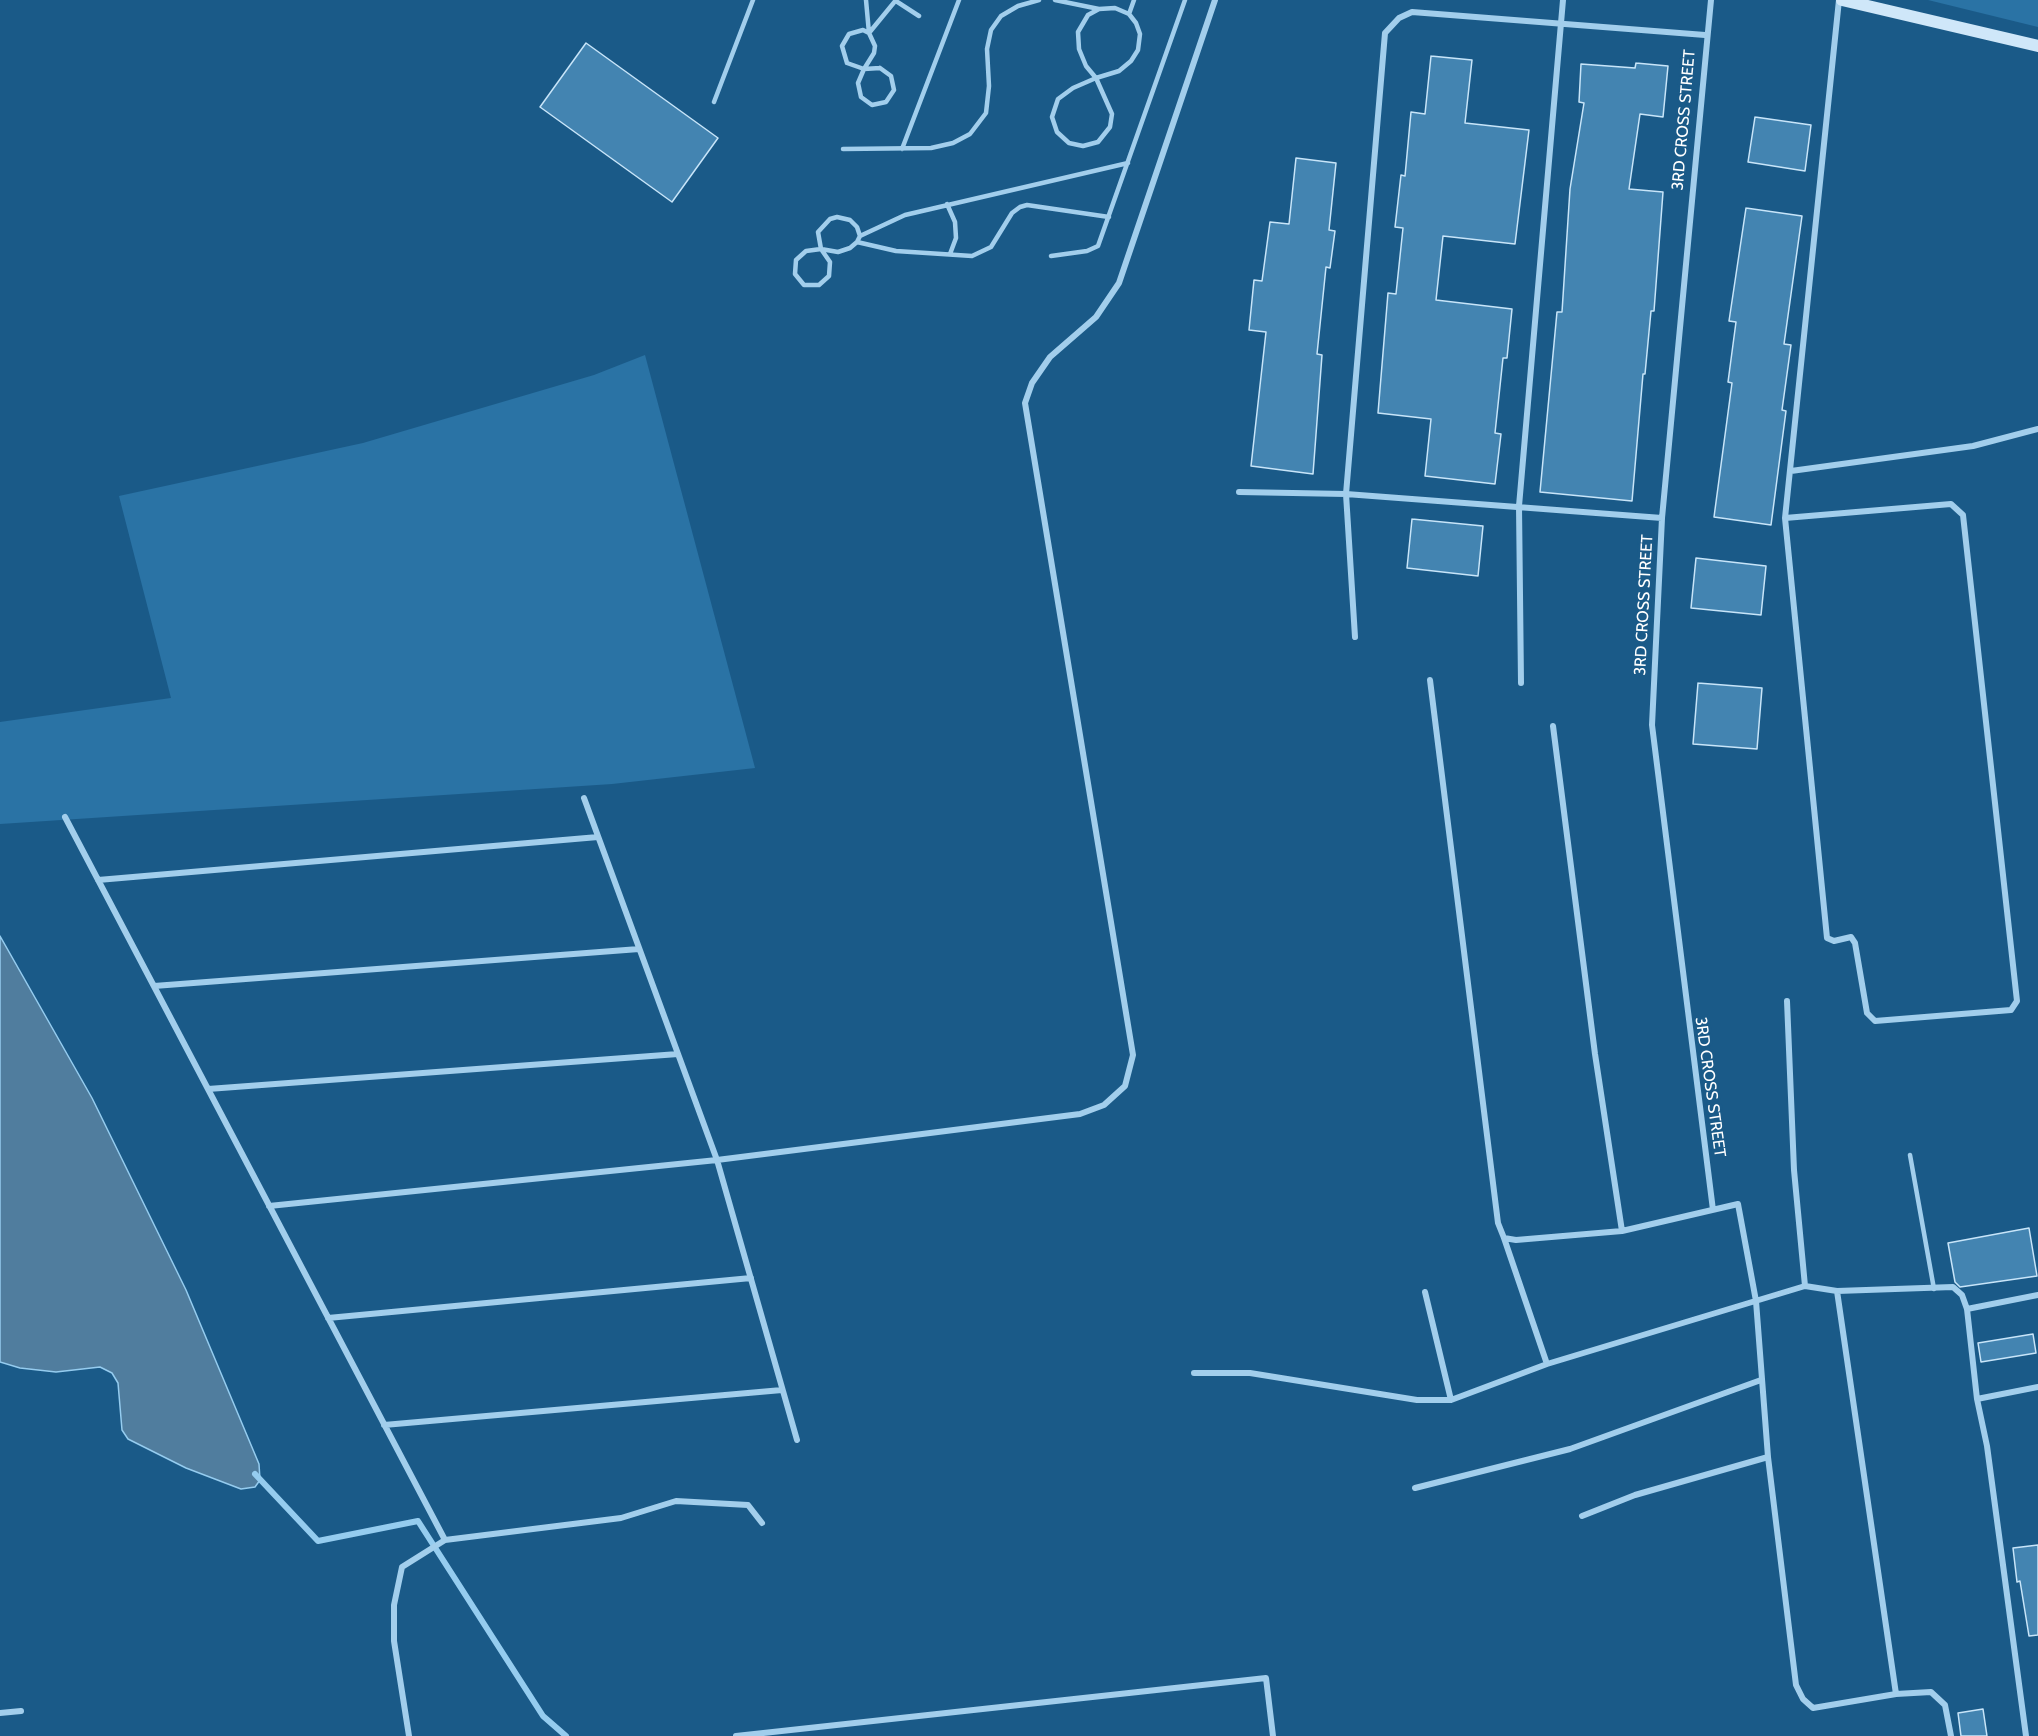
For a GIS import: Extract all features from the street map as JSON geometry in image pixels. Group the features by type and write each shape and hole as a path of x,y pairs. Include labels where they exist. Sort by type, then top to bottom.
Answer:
{"main road":[{"path":"1840,0 2038,46"}],"street":[{"path":"269,1206 717,1160 1080,1114 1104,1105 1125,1086 1133,1055 1025,403 1032,383 1050,357 1096,318 1119,284 1215,0"},
{"path":"1521,682 1519,506 1563,0"},
{"name":"3RD CROSS STREET","path":"1711,0 1662,518 1652,725 1713,1210"},
{"path":"1785,518 1951,504 1963,515 2017,1001 2011,1010 1875,1021 1867,1013 1855,943 1851,937 1834,940 1827,938 1785,518 1840,0"},
{"path":"1355,637 1346,494 1385,33 1398,18 1412,12 1706,35"},
{"path":"1791,471 1973,446 2038,429"},
{"path":"1239,492 1346,494 1662,518"},
{"path":"1430,680 1498,1223 1547,1364"},
{"path":"1553,726 1595,1054 1622,1231"},
{"path":"584,798 717,1160 797,1440"},
{"path":"65,817 445,1540"},
{"path":"98,880 598,837"},
{"path":"154,986 639,948"},
{"path":"1787,1001 1794,1170 1805,1286"},
{"path":"208,1089 678,1053"},
{"path":"1504,1238 1516,1240 1622,1231 1738,1204 1756,1301 1768,1457 1796,1685 1803,1699 1813,1708 1896,1694 1931,1692 1945,1705 1951,1736"},
{"path":"328,1318 751,1278"},
{"path":"1194,1372 1250,1373 1416,1400 1451,1400 1547,1364 1805,1286 1837,1291 1953,1287 1962,1295 1967,1309 1977,1399 1987,1446 2026,1736"},
{"path":"1837,1291 1896,1694"},
{"path":"1425,1292 1451,1400"},
{"path":"1967,1309 2038,1294"},
{"path":"1415,1488 1570,1449 1761,1380"},
{"path":"1977,1399 2038,1387"},
{"path":"384,1425 782,1390"},
{"path":"1582,1516 1635,1495 1768,1457"},
{"path":"409,1736 394,1641 394,1605 402,1567 445,1540 621,1518 676,1501 748,1505 762,1523"},
{"path":"736,1736 1266,1677 1273,1736"},
{"path":"0,1713 21,1711"}],"lane":[{"path":"714,102 753,0"},
{"path":"866,0 869,33 875,46 874,53 864,69 858,83 861,97 872,105 886,102 894,90 891,76 880,68 864,69 848,63 842,46 849,34 863,30 869,33"},
{"path":"869,33 896,0 919,16"},
{"path":"902,149 959,0"},
{"path":"843,149 931,148 953,143 970,134 986,114 987,49 991,30 1001,16 1018,6 1039,0"},
{"path":"1054,0 1099,9 1115,8 1129,14 1140,34 1138,50 1131,61 1119,71 1096,78 1073,88 1058,99 1052,117 1057,132 1069,143 1083,147 1098,142 1110,127 1112,114 1096,78 1086,66 1079,49 1078,32 1088,15 1099,9"},
{"path":"1129,14 1134,0"},
{"path":"1052,256 1087,251 1098,246 1185,0"},
{"path":"859,239 857,227 850,220 830,219 818,232 821,249 830,262 829,276 819,285 804,285 795,274 796,260 806,251 821,249 838,252 850,248 859,239 905,215 1128,163"},
{"path":"947,204 955,222 956,238 950,254"},
{"path":"859,239 896,251 972,256 991,247 1012,213 1027,205 1109,216"},
{"path":"1910,1155 1934,1289"}],"shaded area":[{"path":"1928,0 2038,0 2038,27"},
{"path":"645,355 755,768 612,784 0,824 0,722 171,698 119,496 363,443 594,375"},
{"path":"0,936 92,1098 186,1290 259,1464 260,1480 255,1487 241,1489 186,1468 128,1439 122,1430 118,1383 112,1373 100,1367 56,1372 20,1368 0,1362"}],"building":[{"path":"586,43 718,138 672,202 540,107"},
{"path":"1431,56 1472,60 1465,123 1529,130 1515,244 1443,236 1436,300 1512,309 1507,358 1503,358 1495,433 1501,434 1495,484 1425,476 1431,419 1378,413 1388,293 1396,294 1403,228 1395,227 1401,175 1405,176 1411,112 1425,114"},
{"path":"1636,63 1668,66 1663,117 1640,114 1629,189 1663,192 1654,311 1651,311 1645,374 1643,374 1632,501 1540,492 1557,312 1562,312 1570,189 1584,103 1579,102 1581,64 1635,68"},
{"path":"1755,117 1811,125 1805,171 1748,162"},
{"path":"1296,158 1336,163 1329,230 1335,231 1330,268 1326,267 1317,354 1322,355 1313,474 1251,466 1266,332 1249,330 1254,280 1262,281 1270,222 1289,224"},
{"path":"1746,208 1802,216 1784,344 1791,345 1782,410 1786,411 1771,525 1714,517 1732,383 1728,382 1736,322 1729,321"},
{"path":"1412,519 1483,526 1478,576 1407,568"},
{"path":"1696,558 1766,566 1761,615 1691,608"},
{"path":"1698,683 1762,688 1757,749 1693,744"},
{"path":"2029,1228 2037,1276 1960,1287 1955,1282 1948,1243"},
{"path":"2033,1334 2036,1353 1981,1362 1978,1343"},
{"path":"2038,1545 2038,1635 2029,1636 2020,1581 2017,1582 2013,1548"},
{"path":"1983,1709 1987,1736 1961,1736 1958,1713"}],"waterway":[{"path":"255,1474 318,1541 418,1521 543,1716 566,1736"}]}
